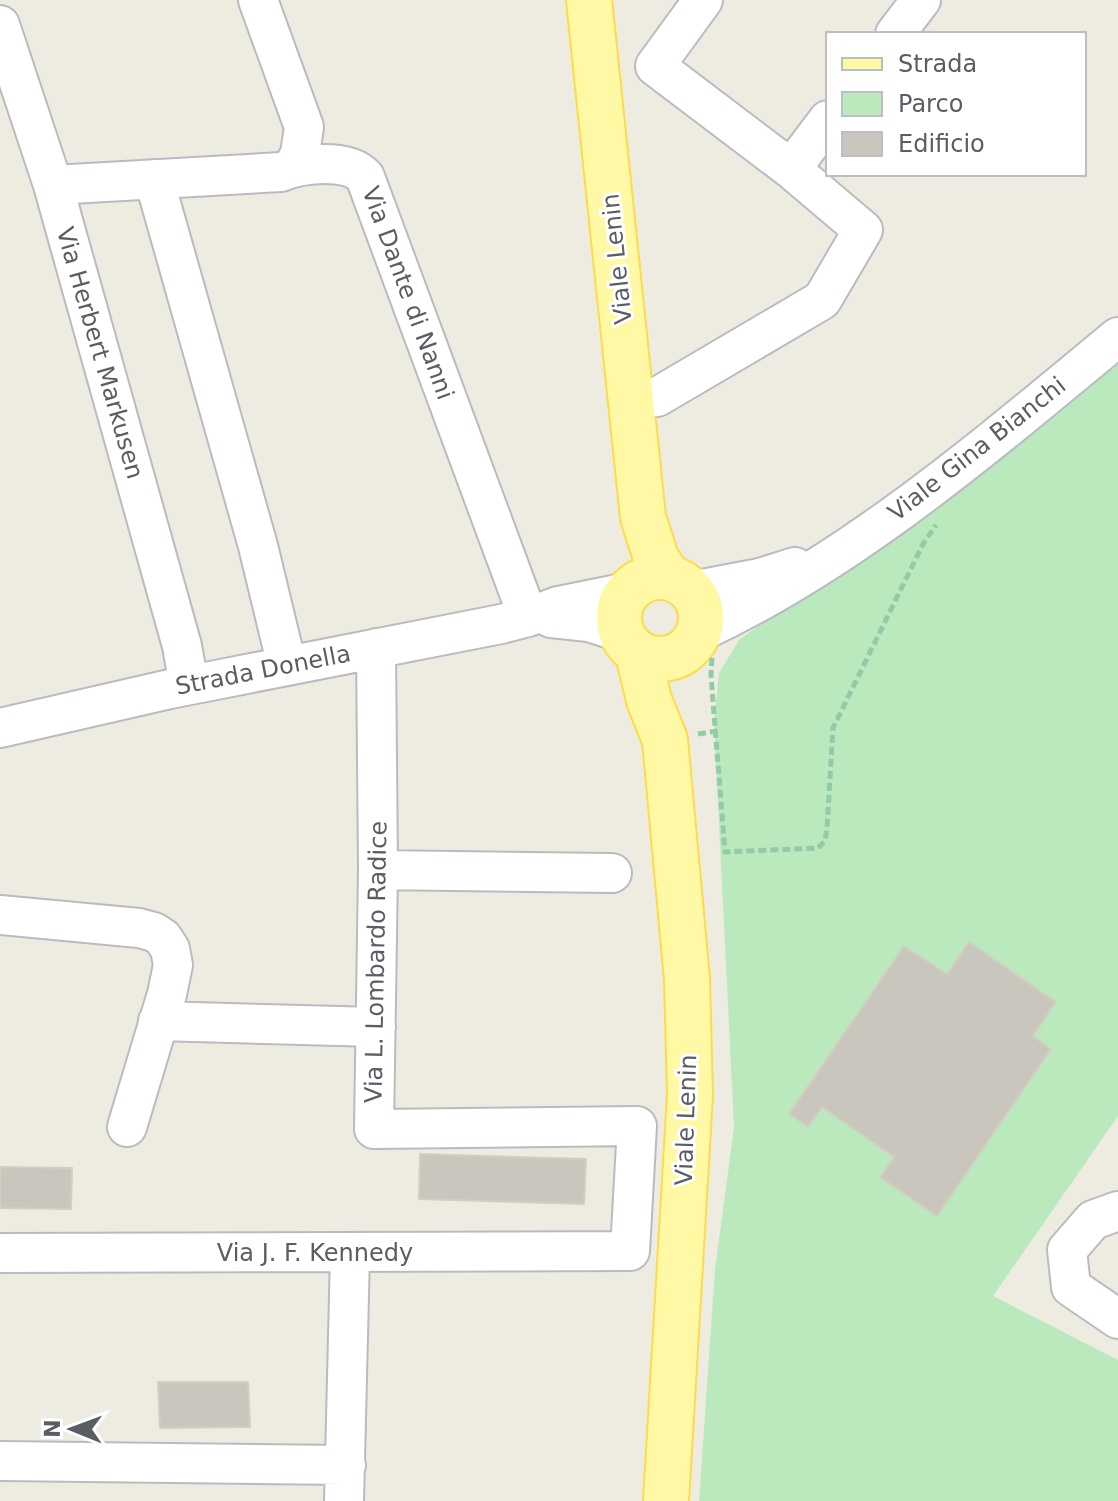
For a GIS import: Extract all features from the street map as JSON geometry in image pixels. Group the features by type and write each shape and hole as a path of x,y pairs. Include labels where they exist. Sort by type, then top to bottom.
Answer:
{"main road":[{"name":"Viale Lenin","path":"589,0 643,517 656,558 664,618 665,740 687,979 690,1095 666,1501"}],"street":[{"path":"258,0 303,120 314,135 348,165"},
{"path":"657,397 822,300 863,230 791,169 655,66 703,0"},
{"path":"897,32 921,0"},
{"name":"Via Herbert Markusen","path":"0,25 53,185 182,646 189,685"},
{"path":"293,167 303,139 303,120"},
{"path":"791,169 826,123"},
{"name":"Via Dante di Nanni","path":"53,185 281,172 293,167 348,165 358,169 365,177 528,617"},
{"path":"154,179 258,546 287,666"},
{"name":"Viale Gina Bianchi","path":"664,618 753,607 885,520 1025,414 1118,337"},
{"name":"Strada Donella","path":"0,728 189,685 528,617 664,618"},
{"name":"Via L. Lombardo Radice","path":"376,648 378,870 374,1129 637,1126 630,1251"},
{"path":"378,870 612,873"},
{"path":"0,915 139,928 163,938 170,949 173,965 127,1127"},
{"path":"158,1021 376,1027"},
{"path":"1118,1211 1093,1220 1067,1250 1071,1287 1118,1319"},
{"name":"Via J. F. Kennedy","path":"0,1253 630,1251"},
{"path":"0,1461 345,1483 350,1254"}],"path":[{"path":"664,618 711,676 725,852 818,848 825,841 827,829 833,728 923,544 942,517 921,533"}],"green space":[{"path":"1118,360 1118,1116 993,1296 1118,1360 1118,1501 699,1501 715,1269 734,1128 714,722 719,673 739,640"}],"building":[{"path":"969,942 1056,1002 1033,1036 1051,1049 937,1216 880,1177 894,1157 822,1107 808,1127 789,1114 904,946 947,974"},
{"path":"420,1154 586,1159 584,1204 419,1199"},
{"path":"0,1167 72,1168 71,1209 0,1208"},
{"path":"158,1382 248,1382 250,1427 160,1428"}]}
